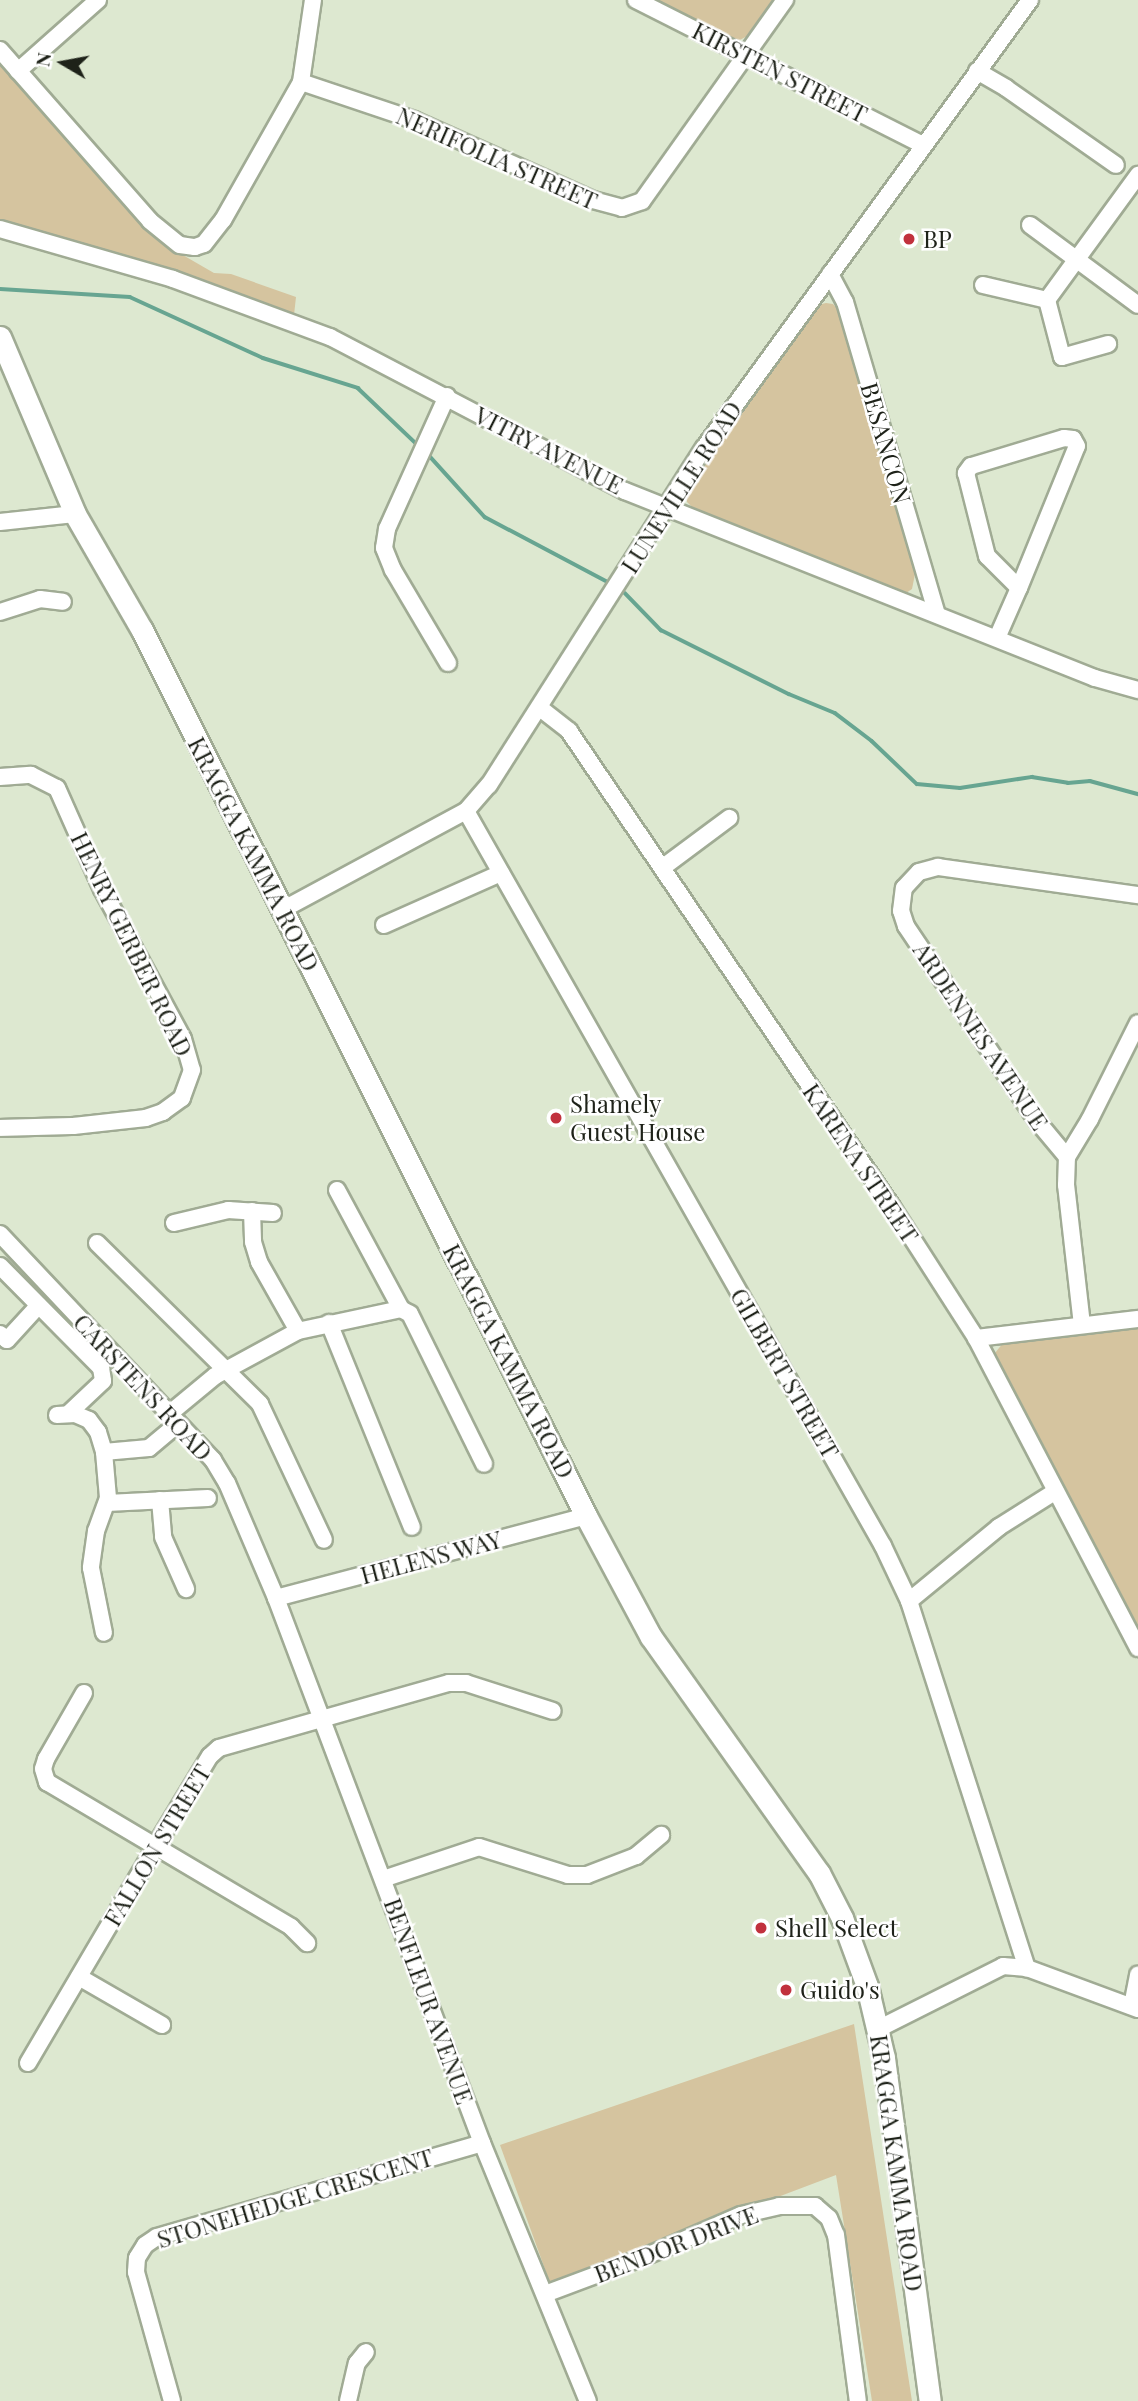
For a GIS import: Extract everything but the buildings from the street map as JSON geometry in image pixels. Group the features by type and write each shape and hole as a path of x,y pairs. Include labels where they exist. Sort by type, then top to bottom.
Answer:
{"main road":[{"name":"KRAGGA KAMMA ROAD","path":"0,337 75,514 142,631 586,1516 670,1667 819,1873 842,1918 867,1986 878,2029 930,2401"}],"street":[{"path":"18,71 98,0"},
{"path":"0,50 150,221 180,245 195,247 204,243 223,220 301,82 313,0"},
{"name":"KIRSTEN STREET","path":"636,0 923,145"},
{"name":"NERIFOLIA STREET","path":"301,82 414,120 593,200 622,208 642,201 785,0"},
{"name":"LUNEVILLE ROAD","path":"282,910 466,811 489,785 704,448 1030,0"},
{"path":"977,71 1006,88 1115,164"},
{"path":"1047,300 1136,183"},
{"path":"1030,225 1138,305"},
{"name":"VITRY AVENUE","path":"0,229 173,279 330,337 569,464 665,507 1095,678 1138,690"},
{"name":"BESANCON","path":"830,274 845,302 937,614"},
{"path":"983,285 1047,300"},
{"path":"1047,300 1062,357 1108,344"},
{"path":"447,397 387,529 384,548 393,570 448,663"},
{"path":"997,638 1019,588 1077,446 1073,439 1064,438 971,466 966,473 986,556 1019,588"},
{"path":"0,522 75,514"},
{"path":"3,607 40,599 63,602"},
{"name":"KARENA STREET","path":"540,708 569,731 892,1208 975,1338 1138,1648"},
{"name":"HENRY GERBER ROAD","path":"0,777 31,775 57,788 103,889 184,1040 192,1070 183,1098 163,1112 146,1118 73,1126 0,1128"},
{"name":"GILBERT STREET","path":"466,811 884,1546 909,1601 1027,1968"},
{"path":"662,868 729,818"},
{"name":"ARDENNES AVENUE","path":"1067,1157 1037,1121 906,926 901,911 904,888 911,878 929,868 1138,895"},
{"path":"384,925 501,873"},
{"path":"1082,1325 1066,1185 1067,1157 1138,1023"},
{"path":"337,1190 401,1309 410,1314 484,1464"},
{"path":"251,1211 253,1242 259,1262 298,1331"},
{"path":"174,1223 215,1212 273,1213"},
{"name":"CARSTENS ROAD","path":"0,1234 219,1469 276,1598"},
{"path":"97,1243 260,1404 324,1540"},
{"path":"0,1266 103,1373 103,1381 63,1414 80,1415 93,1423 104,1452 107,1503 95,1536 91,1568 104,1633"},
{"path":"0,1334 7,1340 39,1305"},
{"path":"104,1452 149,1448 173,1419 224,1371 298,1331 401,1309"},
{"path":"975,1338 1138,1320"},
{"path":"329,1323 412,1527"},
{"path":"909,1601 999,1527 1056,1491"},
{"path":"107,1503 208,1498"},
{"path":"160,1500 163,1537 186,1589"},
{"name":"HELENS WAY","path":"276,1598 586,1516"},
{"name":"BENFLEUR AVENUE","path":"276,1598 482,2143 588,2401"},
{"name":"FALLON STREET","path":"27,2063 214,1752 439,1685 458,1682 553,1712"},
{"path":"84,1693 46,1759 45,1778 51,1786 291,1927 307,1943"},
{"path":"383,1879 479,1847 568,1875 587,1875 636,1856 661,1835"},
{"path":"878,2029 994,1968 1027,1968 1135,2008 1138,1975"},
{"path":"79,1977 162,2025"},
{"name":"STONEHEDGE CRESCENT","path":"172,2401 136,2272 137,2258 145,2245 157,2237 482,2143"},
{"name":"BENDOR DRIVE","path":"545,2294 644,2257 741,2215 779,2206 815,2206 829,2218 836,2235 858,2401"},
{"path":"348,2401 357,2363 366,2352"}],"shaded area":[{"path":"649,0 775,0 751,34 738,41"},
{"path":"0,59 162,243 214,273 231,274 296,297 294,315 155,266 0,223"},
{"path":"833,304 841,313 910,552 915,574 912,589 906,593 693,508 687,502 686,487 704,460 818,305"},
{"path":"1138,1327 1138,1636 995,1362 995,1353 1003,1343"},
{"path":"854,2024 912,2401 872,2401 836,2175 550,2283 500,2145"}],"waterway":[{"path":"0,289 130,297 263,358 358,388 420,447"},
{"path":"426,452 485,517 606,581"},
{"path":"625,593 661,630 789,694 835,713 872,741 917,784 960,788 1032,777 1068,783 1090,781 1138,794"}],"place":[{"name":"BP","path":"909,239"},
{"name":"Shamely Guest House","path":"556,1118"},
{"name":"Shell Select","path":"761,1928"},
{"name":"Guido's","path":"786,1990"}]}
